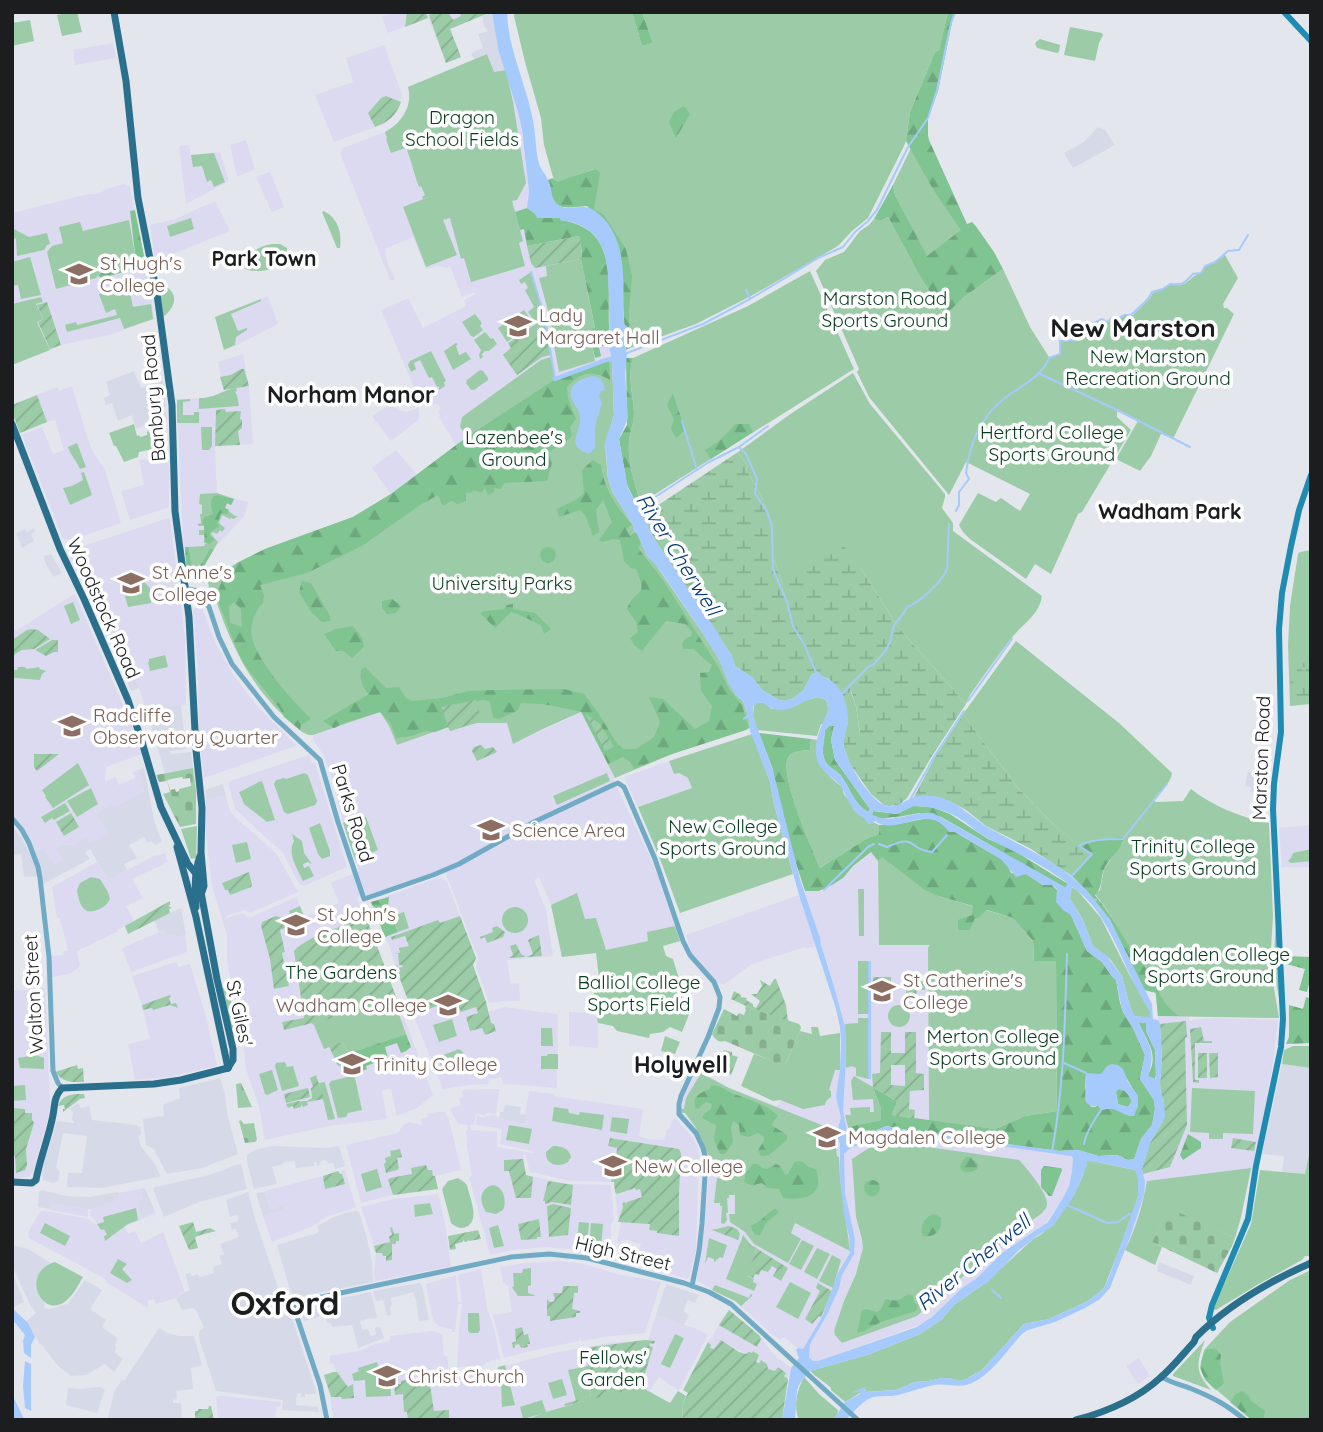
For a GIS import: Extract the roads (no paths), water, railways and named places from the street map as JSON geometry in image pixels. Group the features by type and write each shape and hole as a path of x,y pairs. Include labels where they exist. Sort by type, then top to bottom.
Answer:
{"main road":[{"name":"Banbury Road","path":"114,12 126,81 138,198 155,280 168,368 173,419 175,511 187,601 200,784"},
{"path":"1284,12 1311,41"},
{"name":"Woodstock Road","path":"12,424 60,550 85,599 132,711 161,807"},
{"name":"Marston Road","path":"1212,1326 1209,1318 1212,1305 1248,1219 1281,1046 1283,1019 1273,798 1281,732 1279,629 1282,593 1291,546 1311,475"},
{"name":"St Giles'","path":"200,784 204,886 202,892"},
{"name":"St Giles'","path":"161,807 186,860 198,876 227,1030 233,1049 233,1059 228,1068"},
{"name":"St Giles'","path":"175,838 197,917 228,1068"},
{"name":"St Giles'","path":"197,917 194,889 201,852"},
{"path":"186,860 191,864 198,862"},
{"path":"12,1182 26,1181 37,1175 53,1115 54,1101 62,1088 154,1084 228,1068"},
{"path":"1076,1420 1125,1402 1162,1377 1196,1337 1241,1300 1311,1263"}],"street":[{"path":"185,588 205,595 208,606"},
{"path":"187,601 204,601 208,606"},
{"name":"Parks Road","path":"208,606 219,637 244,681 274,716 320,760 364,899 460,864 534,822 612,785 620,784 624,787 655,858 683,941 690,955 714,982 720,997 719,1008 708,1037 679,1104 679,1114 696,1133 706,1159 702,1224 692,1286"},
{"name":"Walton Street","path":"12,818 29,843 38,867 48,945 53,1072 62,1088"},
{"name":"High Street","path":"327,1420 323,1396 295,1304 487,1262 548,1254 608,1263 692,1286 721,1298 740,1311 858,1420"},
{"path":"1162,1377 1222,1402 1245,1420"}],"water":[{"path":"492,12 507,12 510,39 533,122 539,164 549,182 554,200 566,208 592,209 606,221 618,245 623,271 624,324 629,328 625,331 628,418 619,439 628,488 655,540 710,621 732,656 735,666 753,678 762,690 784,701 803,691 812,674 818,672 833,682 841,691 847,708 848,726 844,738 846,754 865,787 882,804 894,806 920,796 941,798 1071,876 1097,899 1096,902 1110,920 1152,1004 1153,1019 1160,1024 1160,1084 1165,1117 1150,1143 1142,1169 1144,1195 1110,1288 1100,1299 1085,1308 1022,1334 987,1373 967,1385 934,1385 898,1395 874,1397 864,1402 846,1420 833,1420 845,1402 860,1394 860,1391 851,1393 865,1387 865,1392 896,1390 915,1382 942,1378 959,1381 970,1377 982,1370 1024,1324 1049,1319 1088,1301 1104,1288 1138,1196 1135,1170 1086,1161 1087,1165 1074,1196 1053,1226 1018,1251 986,1284 954,1305 941,1320 920,1334 870,1354 810,1371 797,1390 795,1420 782,1420 791,1368 799,1358 796,1350 803,1349 822,1317 838,1273 850,1253 840,1178 840,1143 836,1136 841,1118 836,1096 840,1070 840,1027 799,895 770,782 750,731 749,718 743,720 748,715 743,701 728,683 720,661 708,641 660,570 647,556 608,479 604,447 614,415 606,260 597,238 588,230 560,218 537,218 527,208 529,191 522,130 498,49","holes":["818,697 826,700 829,709 817,740 818,763 840,785 855,811 868,824 875,821 893,825 931,819 949,832 955,832 1001,859 1016,877 1026,874 1043,885 1052,885 1057,889 1056,902 1071,915 1087,951 1102,962 1116,980 1122,1010 1145,1055 1140,1079 1154,1100 1155,1109 1152,1125 1141,1139 1134,1159 886,1126 855,1142 849,1141 843,1111 845,1027 800,879 772,767 753,716 753,706 761,702 771,708 784,710","834,726 831,740 835,760 870,809 868,812 856,801 840,774 825,762 825,730","914,806 947,812 1068,884 1065,887 933,813 887,819 872,815 873,811 897,814","1072,887 1086,898 1097,912 1150,1011 1150,1017 1134,1016 1122,976 1106,955 1093,946 1082,918 1070,899","1139,1022 1146,1023 1146,1031 1155,1050 1155,1079 1148,1076 1152,1059","885,1130 1073,1158 1069,1186 1048,1222 1002,1253 932,1317 917,1327 813,1361 809,1357 810,1344 828,1313 842,1275 854,1254 855,1239 845,1193 844,1154"]},
{"path":"592,376 602,380 605,390 601,391 599,396 602,403 595,427 595,448 589,454 581,451 575,443 580,415 571,392 574,385"},
{"path":"868,961 871,961 871,1079 868,1079"},
{"path":"1118,1065 1123,1069 1138,1096 1134,1116 1112,1109 1101,1110 1098,1105 1091,1106 1085,1100 1086,1073 1101,1074 1107,1066","holes":["1118,1089 1127,1093 1132,1102 1128,1107 1118,1104"]},
{"path":"12,1308 28,1323 35,1337 31,1345 31,1358 24,1353 25,1335 12,1319"},
{"path":"25,1361 31,1364 31,1411 25,1408"}],"waterway":[{"path":"627,353 703,324 818,258 843,247 877,210 908,147 928,118 955,12"},
{"path":"956,511 959,492 969,479 966,473 970,451 983,422 996,405 1036,376 1049,358 1060,354 1060,341 1074,340 1076,332 1102,319 1107,322 1112,318 1131,315 1152,292 1170,284 1183,283 1193,274 1201,273 1205,266 1215,262 1228,251 1239,250 1248,235"},
{"path":"531,272 545,318 555,379"},
{"path":"746,290 750,298"},
{"path":"555,379 618,358"},
{"path":"1038,373 1190,447"},
{"path":"682,421 697,470"},
{"name":"River Cherwell","path":"638,508 709,462 739,447 768,426"},
{"path":"739,447 746,454 757,479 755,493 767,512 772,527 773,569 787,602 793,626 816,672"},
{"path":"841,695 886,650 894,625 907,607 930,591 945,574 949,524"},
{"path":"968,701 1012,639"},
{"path":"910,800 964,711"},
{"path":"1072,876 1092,854 1079,846 1106,839 1123,839 1167,784"},
{"path":"879,844 887,847 908,842 924,851 932,852 947,835"},
{"path":"824,890 874,844"},
{"path":"1052,1152 1065,1029 1067,954"},
{"path":"1064,1063 1086,1073"},
{"path":"1084,1144 1088,1131 1101,1110"},
{"path":"1067,1205 1107,1223 1118,1222 1129,1214 1132,1215"},
{"path":"992,1290 1001,1298"},
{"path":"12,1403 20,1420"}],"place":[{"name":"St Hugh's College","path":"79,274"},
{"name":"Lady Margaret Hall","path":"518,326"},
{"name":"St Anne's College","path":"131,583"},
{"name":"Radcliffe Observatory Quarter","path":"72,726"},
{"name":"Science Area","path":"491,830"},
{"name":"St John's College","path":"296,925"},
{"name":"St Catherine's College","path":"882,991"},
{"name":"Wadham College","path":"448,1005"},
{"name":"Trinity College","path":"352,1064"},
{"name":"Magdalen College","path":"827,1137"},
{"name":"New College","path":"613,1166"},
{"name":"Christ Church","path":"387,1376"}],"district":[{"name":"Park Town","path":"264,258"},
{"name":"New Marston","path":"1133,327"},
{"name":"Norham Manor","path":"351,394"},
{"name":"Wadham Park","path":"1170,511"},
{"name":"Holywell","path":"681,1064"},
{"name":"Oxford","path":"285,1302"}],"park label":[{"name":"Dragon School Fields","path":"462,128"},
{"name":"Marston Road Sports Ground","path":"885,309"},
{"name":"New Marston Recreation Ground","path":"1148,367"},
{"name":"Hertford College Sports Ground","path":"1052,443"},
{"name":"Lazenbee's Ground","path":"514,448"},
{"name":"University Parks","path":"502,583"},
{"name":"New College Sports Ground","path":"723,837"},
{"name":"Trinity College Sports Ground","path":"1193,857"},
{"name":"Magdalen College Sports Ground","path":"1211,965"},
{"name":"The Gardens","path":"341,972"},
{"name":"Balliol College Sports Field","path":"639,993"},
{"name":"Merton College Sports Ground","path":"993,1047"},
{"name":"Fellows' Garden","path":"613,1368"}]}
